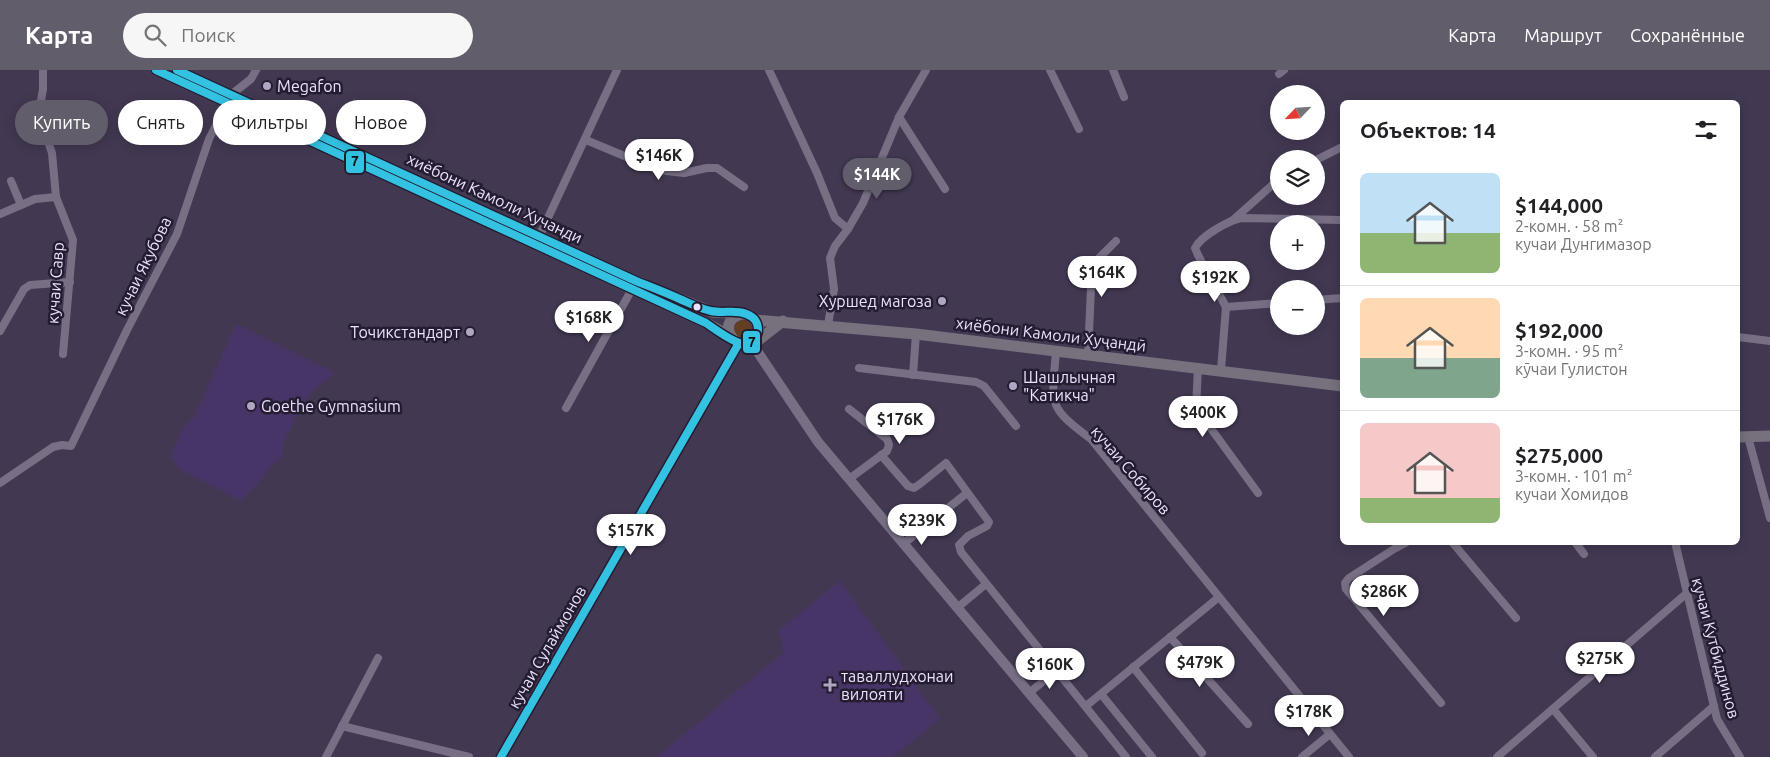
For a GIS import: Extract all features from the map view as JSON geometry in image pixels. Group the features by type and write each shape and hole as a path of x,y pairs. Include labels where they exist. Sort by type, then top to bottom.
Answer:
{"main road":[{"path":"156,70 231,98 634,285 735,340 760,339 783,321"},
{"name":"хиёбони Камоли Хучанди","path":"177,70 231,98 539,237 634,285"},
{"path":"634,285 712,312 747,314 755,320 758,330 753,340"},
{"path":"735,340 728,327 737,315 742,314"},
{"name":"хиёбони Камоли Хуҷандӣ","path":"755,320 916,334 1340,386"},
{"name":"кучаи Сулаймонов","path":"501,757 735,340"},
{"path":"753,340 818,442 1083,757"},
{"path":"1742,437 1770,436"}],"street":[{"name":"кучаи Савр","path":"43,70 40,119 52,153 56,196 73,240 63,354"},
{"path":"231,98 251,79 256,70"},
{"path":"539,237 586,140 617,70"},
{"path":"769,70 817,173 835,218 848,229"},
{"path":"828,325 834,288 830,258 834,246 848,229 863,203 900,117 926,70"},
{"path":"1050,70 1079,129"},
{"path":"1113,70 1124,97"},
{"name":"кучаи Якубова","path":"0,483 53,447 71,446 126,330 177,234 209,139 231,98"},
{"path":"900,117 945,189"},
{"path":"586,140 658,170 684,173 707,168 718,168 744,187"},
{"path":"1325,156 1340,148"},
{"path":"11,181 21,205"},
{"path":"1221,370 1226,307 1196,248 1199,241 1233,220 1270,187"},
{"path":"0,214 36,199 56,196"},
{"path":"1233,220 1242,218 1340,220"},
{"path":"1088,355 1092,264 1116,241"},
{"path":"0,331 24,289 30,285 70,282"},
{"path":"566,408 634,285"},
{"path":"1325,299 1340,298"},
{"path":"1226,307 1270,304"},
{"path":"912,374 916,334"},
{"path":"1740,337 1770,341"},
{"name":"кучаи Собиров","path":"1056,351 1052,393 1056,408 1067,422 1091,439 1349,757"},
{"path":"859,368 976,382 984,386 1016,426"},
{"path":"1198,368 1196,408 1258,493"},
{"path":"849,409 887,439 889,445 886,451 849,479"},
{"path":"1742,437 1770,518"},
{"path":"881,455 908,486 914,488 946,463 989,522 987,526 968,536 959,546 961,552 1086,706 1122,755"},
{"path":"904,544 968,493"},
{"path":"1402,545 1349,578 1345,583 1346,589 1441,703"},
{"path":"1455,545 1516,618"},
{"path":"1577,545 1584,554"},
{"name":"кучаи Кутбиддинов","path":"1676,545 1717,719 1740,757"},
{"path":"957,608 986,584"},
{"path":"1497,757 1687,593"},
{"path":"1086,706 1219,597"},
{"path":"1170,637 1248,724"},
{"path":"326,757 378,658"},
{"path":"1133,667 1202,752"},
{"path":"1029,693 1057,670"},
{"path":"1101,694 1152,757"},
{"path":"1655,757 1714,706"},
{"path":"1553,709 1593,757"},
{"path":"342,726 469,757"},
{"path":"1302,757 1330,734"}],"shaded area":[{"path":"743,320 749,323 752,329 749,335 743,338 737,335 734,329 737,323"},
{"name":"Goethe Gymnasium","path":"236,324 335,373 309,394 283,443 283,457 271,466 262,479 241,501 179,469 171,456 183,427 194,417"},
{"name":"таваллудхонаи вилояти","path":"840,581 940,719 893,757 657,757 784,652 778,631"}],"transit line":[{"name":"7","path":"156,70 706,323 734,341 748,344 752,342 757,334 757,325 752,317 747,314 707,310 636,281 177,70"},
{"name":"7","path":"501,757 739,343"}],"place":[{"name":"Megafon","path":"267,86"},
{"name":"Хуршед магоза","path":"942,301"},
{"name":"Точикстандарт","path":"470,332"},
{"name":"Шашлычная \"Катикча\"","path":"1013,386"},
{"name":"Goethe Gymnasium","path":"251,406"},
{"name":"таваллудхонаи вилояти","path":"830,685"}]}
